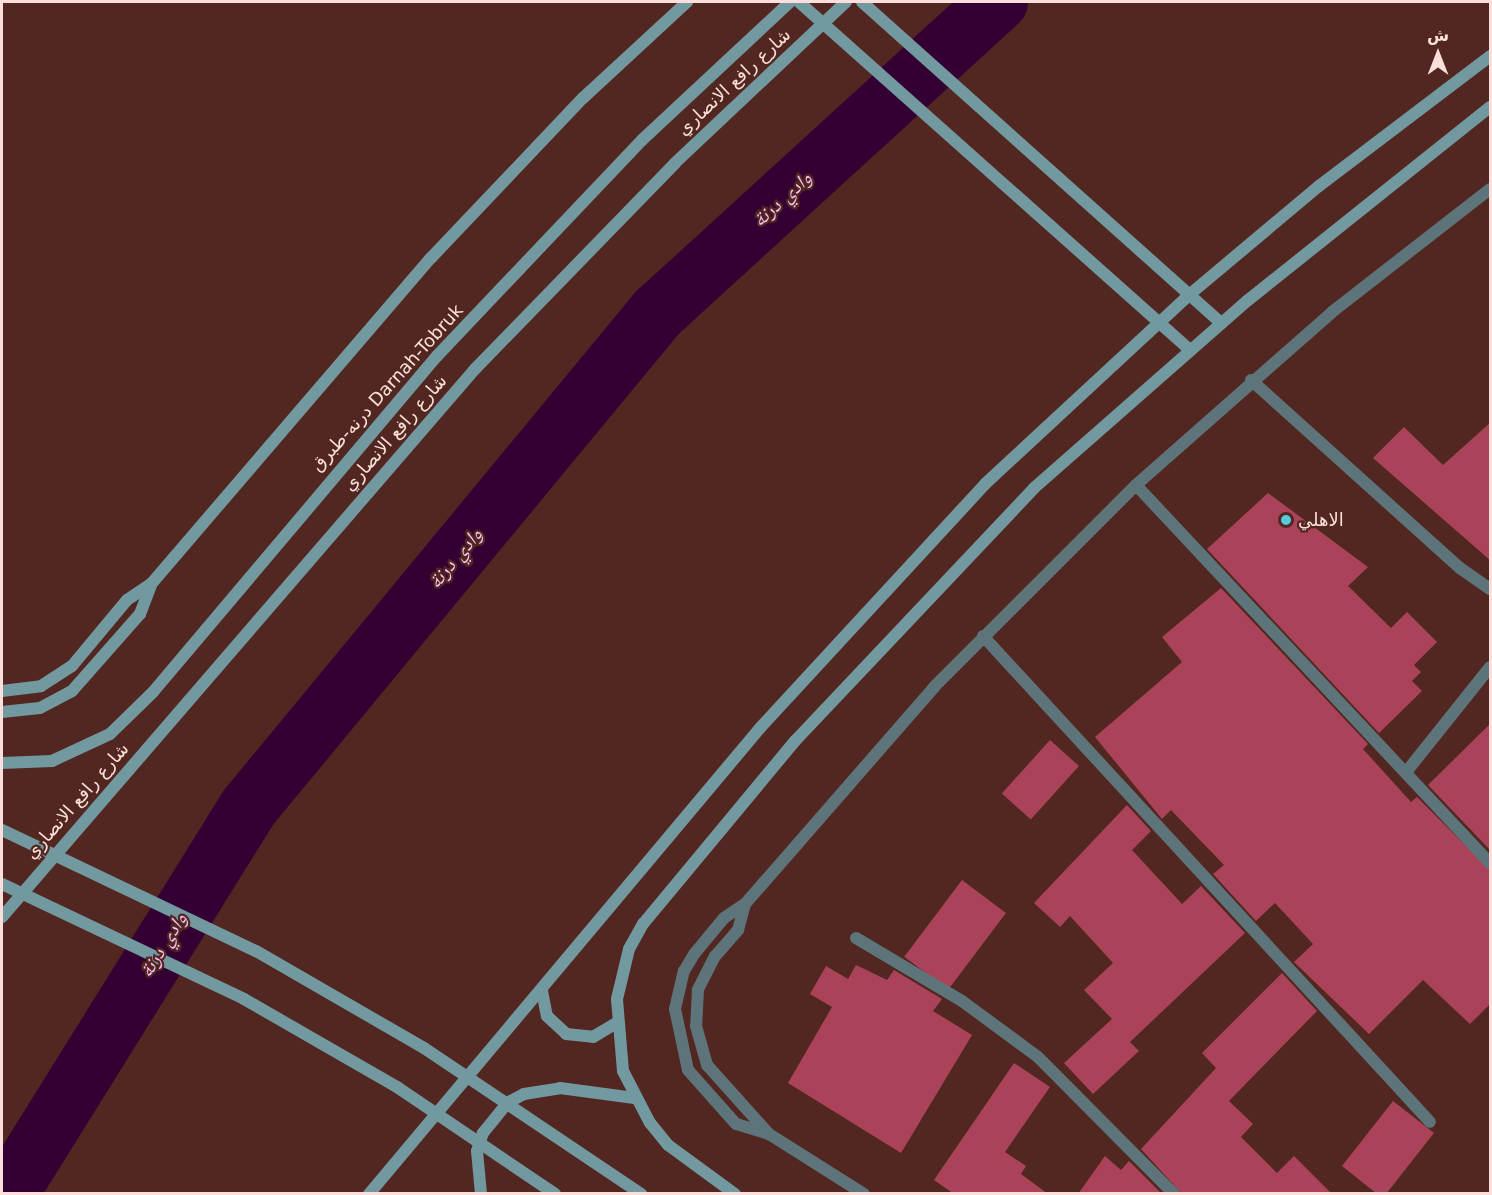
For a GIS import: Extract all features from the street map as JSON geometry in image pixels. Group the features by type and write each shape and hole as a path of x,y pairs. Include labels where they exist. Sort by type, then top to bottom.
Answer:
{"street":[{"path":"2,691 32,688 57,677 126,600 152,583 431,258 583,98 687,2"},
{"name":"درنه-طبرق Darnah-Tobruk","path":"2,763 52,761 110,735 153,692 437,356 642,140 790,2"},
{"path":"799,2 1190,350"},
{"name":"شارع رافع الانصاري","path":"2,917 475,369 675,163 846,2"},
{"path":"862,2 1221,323"},
{"path":"369,1194 855,620 985,484 1189,295 1318,186 1491,56"},
{"path":"735,1194 668,1145 634,1098 623,1071 616,1023 621,975 643,924 795,741 1034,488 1221,323 1491,107"},
{"path":"768,1134 736,1124 701,1090 688,1070 676,1028 684,971 724,918 745,904 983,636 1136,485 1251,380 1491,189"},
{"path":"1251,380 1460,568 1491,589"},
{"path":"1136,485 1491,863"},
{"path":"2,712 40,708 72,690 140,614 152,583"},
{"path":"983,636 1430,1122"},
{"path":"1407,771 1491,667"},
{"path":"2,830 256,951 424,1048 641,1194"},
{"path":"2,884 244,999 397,1088 555,1194"},
{"path":"745,904 738,930 704,973 696,1026 719,1085 768,1134 864,1194"},
{"path":"856,938 962,1001 1038,1057 1174,1194"},
{"path":"542,991 547,1016 566,1034 593,1037 616,1023"},
{"path":"481,1194 477,1151 483,1132 507,1103 524,1094 560,1088 634,1098"}],"building":[{"path":"1491,422 1491,561 1373,458 1404,427 1443,465"},
{"path":"1268,493 1368,567 1348,586 1391,628 1407,612 1437,642 1414,665 1421,672 1412,681 1422,691 1379,733 1207,549"},
{"path":"1221,588 1368,744 1363,749 1411,802 1417,797 1491,871 1491,1003 1470,1024 1423,980 1369,1034 1294,962 1313,944 1275,903 1256,921 1213,874 1224,865 1171,810 1162,819 1095,737 1182,662 1162,637"},
{"path":"1491,723 1491,851 1428,785"},
{"path":"1050,740 1079,766 1031,820 1002,794"},
{"path":"1127,805 1151,831 1132,850 1182,904 1201,886 1245,933 1130,1042 1139,1051 1093,1094 1064,1063 1112,1019 1084,990 1113,963 1070,916 1060,927 1034,903"},
{"path":"962,880 1006,913 948,990 904,957"},
{"path":"856,965 887,980 894,970 942,999 933,1011 972,1035 901,1153 788,1083 832,1007 810,994 826,966 848,979"},
{"path":"1282,973 1317,1011 1229,1101 1253,1124 1241,1137 1277,1173 1294,1156 1332,1194 1182,1194 1141,1149 1216,1068 1202,1053"},
{"path":"1014,1063 1050,1087 1005,1152 1026,1166 1021,1174 1048,1194 954,1194 934,1180"},
{"path":"1393,1101 1434,1133 1386,1194 1377,1194 1342,1166"},
{"path":"1105,1156 1121,1170 1129,1161 1162,1194 1078,1194"}],"waterway":[{"name":"وادي درنة","path":"8,1194 248,808 657,313 998,2"}],"place":[{"name":"الاهلي","path":"1286,520"}]}
